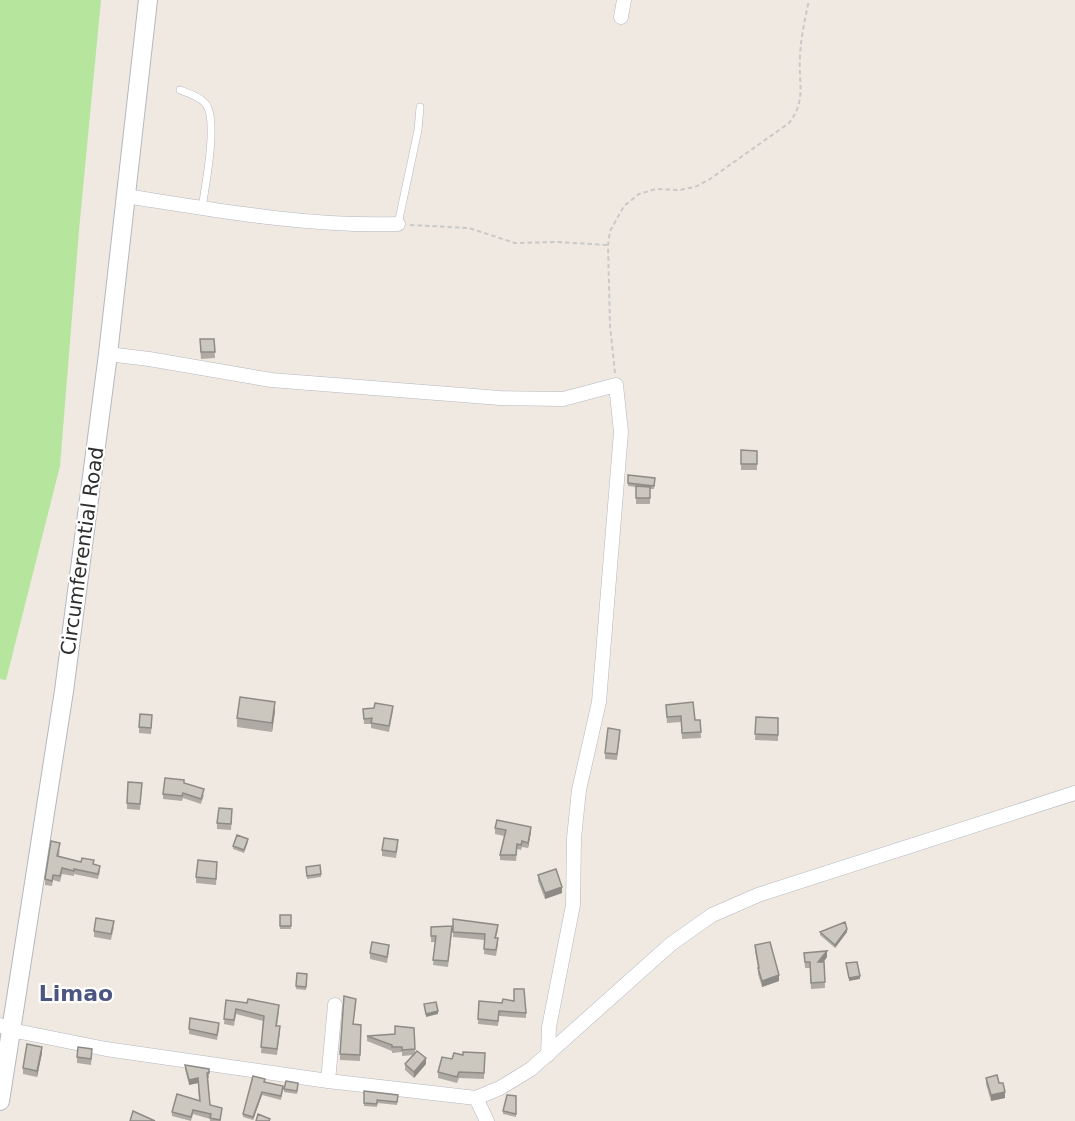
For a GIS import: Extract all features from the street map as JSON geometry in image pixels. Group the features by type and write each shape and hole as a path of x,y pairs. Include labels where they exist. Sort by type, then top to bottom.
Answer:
{"main road":[{"name":"Circumferential Road","path":"0,1101 5,1027 64,691 108,354 148,0"}],"street":[{"path":"621,17 624,0"},
{"path":"126,196 291,220 361,226 398,224"},
{"path":"108,354 272,380 373,386 500,398 563,399 616,385 621,432 599,702 579,790 574,838 573,905 549,1027 548,1055"},
{"path":"5,1027 106,1049 328,1081 476,1098 517,1079 548,1055 671,944 712,915 758,895 1075,793"},
{"path":"328,1081 335,1005"},
{"path":"476,1098 487,1121"}],"lane":[{"path":"180,90 204,102 209,110 211,124 209,162 202,208"},
{"path":"398,224 418,130 420,107"}],"path":[{"path":"616,385 610,326 608,245 610,231 615,220 624,206 639,194 656,189 680,190 695,187 710,179 789,123 800,102 799,67 802,32 809,0"},
{"path":"398,224 469,228 515,243 557,242 608,245"}],"green space":[{"path":"0,0 101,0 60,466 6,680 0,679"}],"building":[{"path":"200,339 214,339 215,352 201,352"},
{"path":"741,450 757,451 757,464 741,464"},
{"path":"628,475 655,478 654,486 628,483"},
{"path":"636,486 650,487 650,498 636,498"},
{"path":"240,697 275,702 272,723 237,718"},
{"path":"693,702 695,720 700,720 701,732 682,733 681,716 667,717 666,705"},
{"path":"375,703 393,706 389,726 371,723 372,718 364,719 363,709 374,708"},
{"path":"140,714 152,715 151,728 139,727"},
{"path":"756,717 778,718 778,735 755,734"},
{"path":"608,728 620,730 617,754 605,753"},
{"path":"165,778 184,780 184,783 204,789 201,799 183,793 182,796 163,794"},
{"path":"128,782 142,783 140,804 127,803"},
{"path":"219,808 232,809 231,824 217,823"},
{"path":"497,820 531,827 528,843 522,841 521,845 517,844 516,855 500,855 506,830 495,828"},
{"path":"237,835 248,839 244,850 233,846"},
{"path":"384,838 398,840 396,852 382,850"},
{"path":"51,841 60,843 57,856 81,862 82,858 94,860 93,864 100,866 98,874 62,868 60,876 53,875 52,881 45,879"},
{"path":"198,860 217,862 216,879 196,877"},
{"path":"320,865 321,874 307,876 306,867"},
{"path":"556,869 562,887 545,893 538,875"},
{"path":"280,915 291,915 291,926 280,926"},
{"path":"96,918 114,921 111,934 94,931"},
{"path":"453,919 498,925 495,938 498,938 496,950 484,949 485,934 453,932"},
{"path":"845,922 847,929 835,945 820,932"},
{"path":"452,926 448,961 433,960 436,936 431,936 431,927"},
{"path":"372,942 389,945 387,957 370,953"},
{"path":"770,942 779,975 762,981 755,945"},
{"path":"827,951 818,962 824,962 825,982 811,983 810,962 805,962 804,953"},
{"path":"857,962 860,976 849,978 846,963"},
{"path":"297,973 307,974 306,987 296,986"},
{"path":"514,989 524,989 526,1013 499,1011 498,1021 478,1019 479,1001 502,1003 503,999 514,1001"},
{"path":"344,996 356,999 353,1024 361,1025 360,1055 340,1054"},
{"path":"248,999 279,1005 276,1026 280,1026 277,1049 261,1047 264,1016 236,1009 234,1020 224,1019 226,1000 247,1003"},
{"path":"436,1002 438,1011 426,1014 424,1004"},
{"path":"190,1018 219,1023 217,1035 189,1029"},
{"path":"395,1026 414,1028 415,1049 402,1050 402,1047 392,1047 392,1045 367,1036 395,1034"},
{"path":"27,1044 42,1047 37,1071 23,1068"},
{"path":"78,1047 92,1049 91,1059 77,1057"},
{"path":"417,1051 426,1058 414,1072 405,1064"},
{"path":"463,1052 485,1053 484,1073 459,1072 457,1077 438,1072 442,1057 452,1059 454,1053 463,1055"},
{"path":"185,1065 209,1069 207,1073 210,1105 222,1108 220,1120 210,1118 211,1114 193,1110 191,1117 172,1112 177,1094 200,1101 198,1078 189,1080"},
{"path":"997,1075 999,1083 1003,1083 1005,1092 991,1095 986,1078"},
{"path":"253,1076 265,1079 264,1082 283,1086 281,1096 262,1092 253,1117 243,1114"},
{"path":"286,1081 298,1083 297,1091 284,1089"},
{"path":"364,1091 398,1095 397,1102 377,1100 377,1104 364,1103"},
{"path":"507,1095 516,1096 516,1114 503,1111"},
{"path":"133,1111 155,1121 130,1121"},
{"path":"258,1114 270,1119 269,1121 256,1121"}],"district":[{"name":"Limao","path":"76,993"}]}
